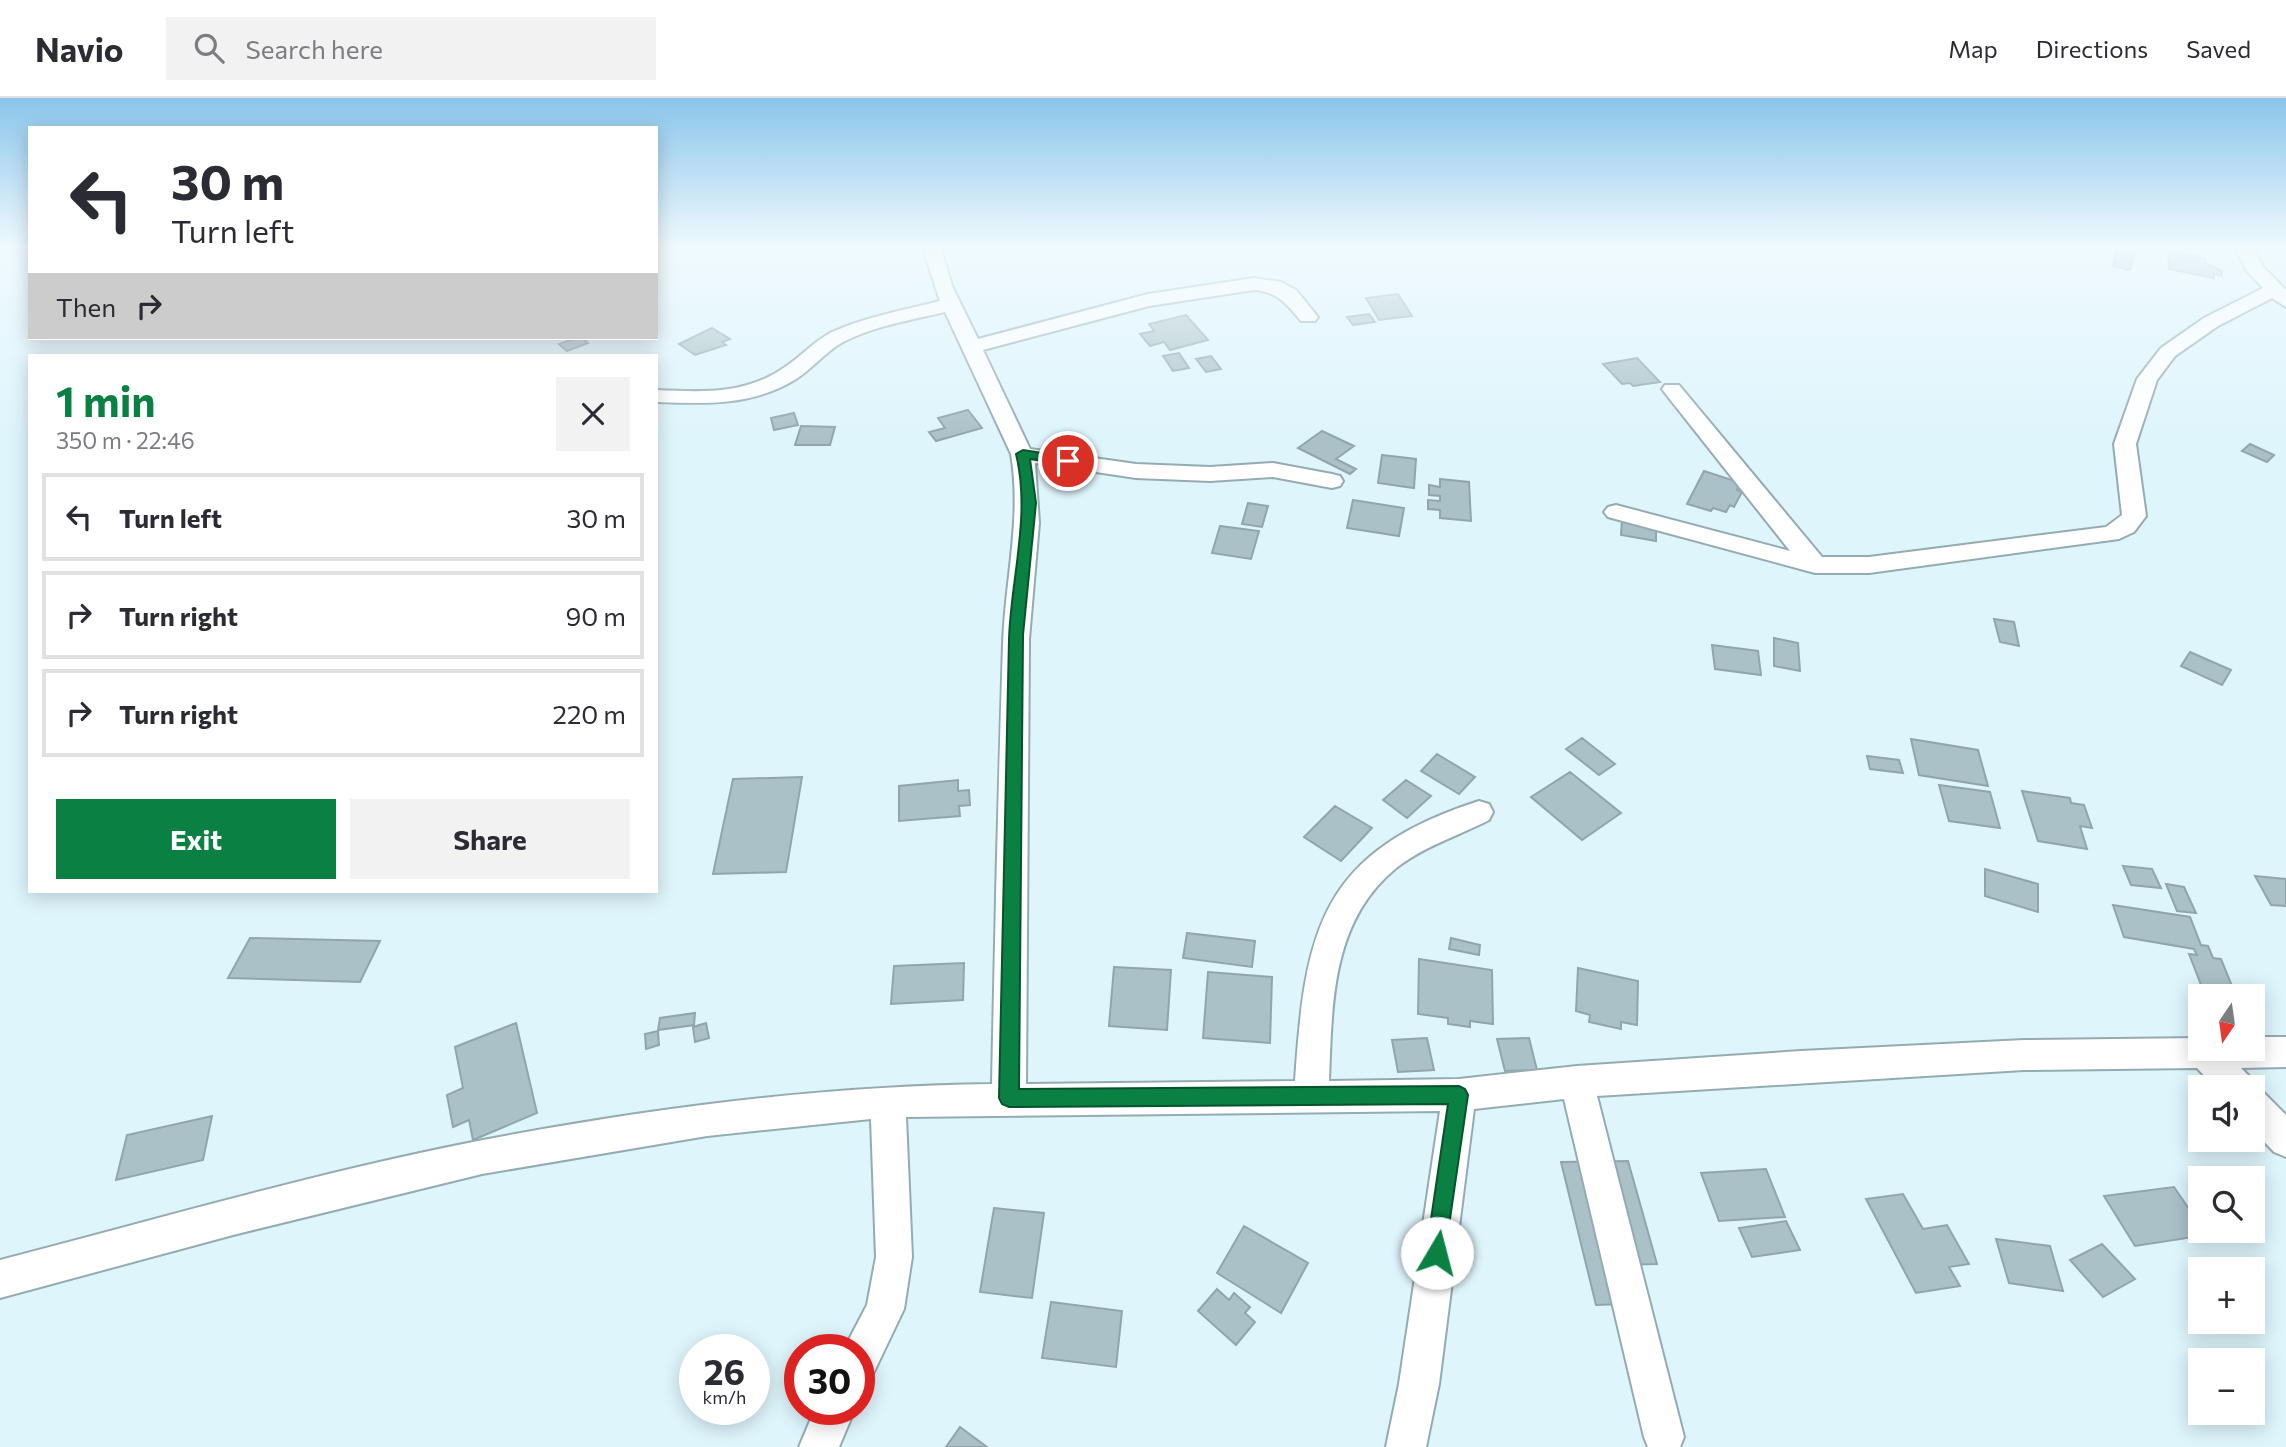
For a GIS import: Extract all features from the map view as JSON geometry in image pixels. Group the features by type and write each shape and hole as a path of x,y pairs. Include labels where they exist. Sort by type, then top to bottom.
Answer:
{"street":[{"path":"658,396 721,398 756,393 788,375 816,350 838,337 925,312"},
{"path":"956,312 1023,454 1028,477 1029,503 1016,635 1009,1098"},
{"path":"973,346 1103,312"},
{"path":"1304,312 1308,317"},
{"path":"1616,512 1815,565 1870,565 2111,534 2126,527 2134,516 2124,444 2147,379 2168,352 2211,322 2237,312"},
{"path":"1672,389 1815,565"},
{"path":"1023,454 1136,471 1210,474 1273,470 1332,481"},
{"path":"1311,1097 1320,966 1337,914 1357,884 1386,859 1479,812"},
{"path":"2265,1052 2286,1052"},
{"path":"0,1279 233,1217 482,1157 707,1120 888,1101 1459,1095 1577,1082 1815,1065 2188,1053"},
{"path":"2212,1061 2226,1075"},
{"path":"1577,1082 1664,1437"},
{"path":"1406,1447 1419,1384 1459,1095"},
{"path":"872,1334 885,1309 894,1257 888,1101"},
{"path":"2265,1118 2286,1140"},
{"path":"819,1447 828,1425"}],"building":[{"path":"1374,312 1409,312 1412,316 1379,320"},
{"path":"1369,314 1375,322 1353,325 1347,317"},
{"path":"1186,315 1208,340 1170,350 1164,342 1150,346 1140,334 1154,331 1149,324"},
{"path":"712,328 730,339 722,342 726,345 695,355 679,344"},
{"path":"570,340 584,340 588,343 567,351 559,344"},
{"path":"1179,353 1189,368 1173,371 1163,356"},
{"path":"1211,356 1221,369 1206,372 1196,359"},
{"path":"1637,358 1660,382 1633,386 1630,383 1622,384 1603,364"},
{"path":"968,410 982,428 936,441 929,432 945,428 938,418"},
{"path":"794,413 798,425 774,430 771,418"},
{"path":"801,426 835,427 830,445 795,445"},
{"path":"1322,431 1354,446 1336,459 1356,469 1350,474 1298,448"},
{"path":"2250,444 2274,455 2267,462 2242,451"},
{"path":"1382,455 1416,459 1414,488 1378,483"},
{"path":"1704,471 1741,483 1737,490 1742,492 1734,507 1730,505 1726,512 1687,504"},
{"path":"1440,479 1469,482 1471,521 1440,518 1440,510 1428,509 1428,500 1440,501 1440,496 1429,495 1429,485 1440,487"},
{"path":"1353,500 1404,508 1399,536 1347,528"},
{"path":"1248,503 1268,506 1262,527 1242,524"},
{"path":"1622,519 1656,524 1656,541 1621,535"},
{"path":"1220,526 1259,531 1251,559 1212,553"},
{"path":"1994,619 2014,622 2019,646 2000,642"},
{"path":"1774,638 1798,643 1800,671 1774,666"},
{"path":"1712,645 1758,651 1761,675 1715,669"},
{"path":"2190,652 2231,670 2222,685 2181,666"},
{"path":"1582,738 1615,764 1599,775 1566,749"},
{"path":"1911,739 1978,750 1988,786 1919,775"},
{"path":"1437,754 1475,777 1459,794 1421,771"},
{"path":"1867,756 1899,760 1903,773 1870,769"},
{"path":"1570,772 1621,813 1582,840 1531,797"},
{"path":"802,777 786,872 713,874 733,779"},
{"path":"958,780 958,791 969,790 970,805 959,806 960,816 899,821 899,786"},
{"path":"1406,780 1431,796 1407,818 1383,800"},
{"path":"1939,785 1990,792 2000,828 1949,821"},
{"path":"2022,791 2070,798 2071,803 2084,805 2092,828 2080,826 2087,849 2038,841"},
{"path":"1335,806 1372,828 1341,861 1304,837"},
{"path":"2123,866 2152,869 2161,888 2131,885"},
{"path":"1985,869 2038,884 2038,912 1985,896"},
{"path":"2255,876 2286,879 2286,906 2271,905"},
{"path":"2166,884 2184,887 2196,913 2177,911"},
{"path":"2113,905 2190,917 2201,945 2208,946 2213,958 2221,959 2231,984 2201,984 2189,954 2197,955 2194,949 2124,937"},
{"path":"1187,933 1255,941 1252,967 1183,958"},
{"path":"250,938 380,941 360,982 228,978"},
{"path":"1451,938 1480,945 1479,955 1449,949"},
{"path":"1419,959 1492,970 1493,1024 1470,1021 1470,1027 1448,1024 1448,1018 1418,1014"},
{"path":"964,963 963,1000 891,1004 894,966"},
{"path":"1114,967 1171,970 1167,1030 1109,1026"},
{"path":"1578,968 1638,981 1637,1025 1621,1022 1621,1029 1589,1022 1590,1015 1576,1011"},
{"path":"1208,972 1272,977 1270,1043 1203,1038"},
{"path":"695,1013 694,1025 658,1030 660,1018"},
{"path":"516,1023 537,1113 473,1140 469,1120 453,1127 447,1095 463,1088 455,1047"},
{"path":"706,1023 709,1038 695,1042 693,1027"},
{"path":"658,1031 659,1045 646,1049 645,1034"},
{"path":"1427,1038 1434,1070 1398,1072 1392,1040"},
{"path":"1529,1038 1537,1070 1505,1071 1497,1039"},
{"path":"212,1116 203,1160 116,1180 127,1135"},
{"path":"1628,1161 1657,1264 1612,1265 1622,1304 1596,1305 1561,1162"},
{"path":"1766,1169 1785,1217 1719,1221 1701,1173"},
{"path":"2174,1187 2188,1207 2188,1238 2135,1246 2104,1196"},
{"path":"1903,1194 1923,1229 1947,1225 1969,1264 1949,1267 1960,1286 1916,1293 1866,1199"},
{"path":"994,1208 1044,1213 1032,1298 980,1292"},
{"path":"1786,1221 1800,1250 1752,1257 1739,1228"},
{"path":"1244,1226 1308,1263 1281,1313 1217,1273"},
{"path":"1996,1239 2050,1246 2063,1291 2009,1283"},
{"path":"2102,1244 2135,1279 2103,1297 2070,1260"},
{"path":"1217,1289 1229,1300 1234,1293 1250,1307 1245,1313 1255,1322 1236,1345 1198,1311"},
{"path":"1051,1302 1122,1311 1116,1367 1042,1358"},
{"path":"960,1427 987,1447 946,1447"}],"route":[{"path":"1068,461 1023,454 1028,477 1029,503 1016,635 1009,1098 1459,1095 1437,1253"}]}
